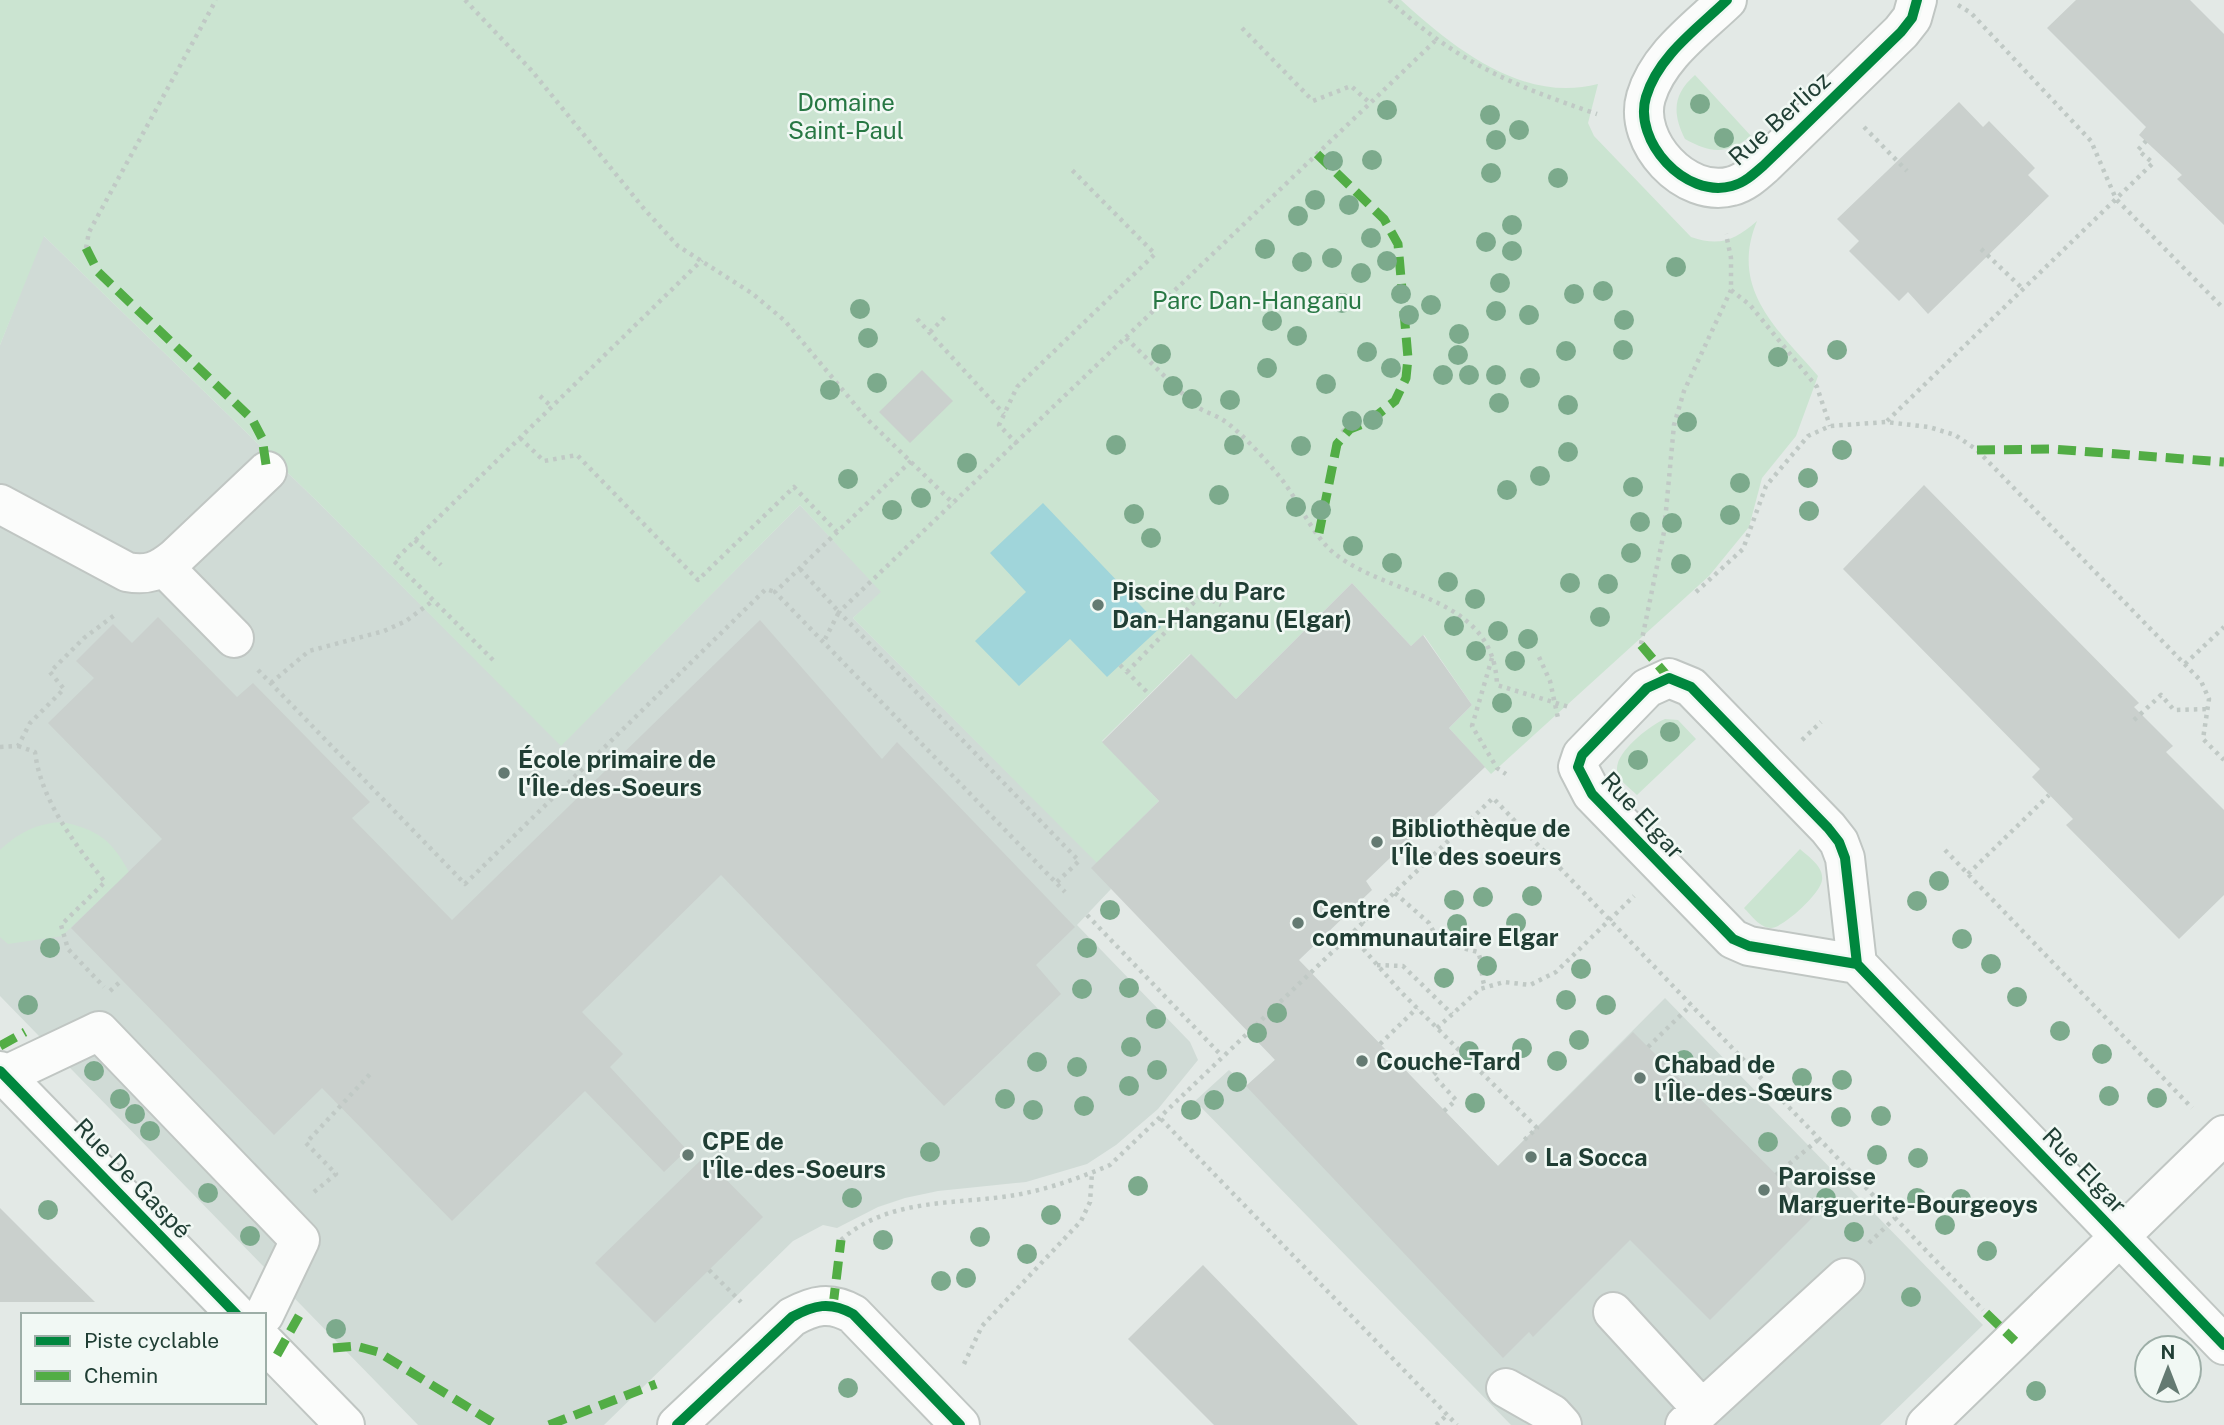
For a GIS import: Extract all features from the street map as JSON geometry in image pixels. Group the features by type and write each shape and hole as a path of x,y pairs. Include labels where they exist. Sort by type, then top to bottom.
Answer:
{"street":[{"name":"Rue Berlioz","path":"1727,0 1666,59 1646,98 1645,110 1649,138 1661,156 1675,170 1713,187 1731,187 1748,179 1901,32 1912,18 1934,1"},
{"path":"0,504 127,572 143,575 164,567 267,471"},
{"path":"164,567 244,652"},
{"name":"Rue Elgar","path":"1857,964 1846,858 1839,842 1691,687 1669,678 1647,688 1582,755 1578,767 1582,781 1592,794 1733,939 1749,946 1857,964 2224,1345"},
{"path":"2,1074 99,1031 300,1240 265,1313"},
{"name":"Rue De Gaspé","path":"2,1074 235,1313"},
{"name":"Rue Elgar","path":"1926,1425 2122,1238 2211,1124"},
{"path":"1613,1312 1694,1417 1853,1265"},
{"path":"677,1425 792,1317 810,1307 826,1305 840,1306 853,1314 960,1425"},
{"path":"266,1344 345,1425"},
{"path":"1506,1388 1552,1413 1562,1425"}],"path":[{"path":"86,248 89,232 216,0"},
{"path":"465,0 532,71 678,246 753,294 785,321 867,419 954,504"},
{"path":"1389,0 1435,41 1489,73 1597,114"},
{"path":"1934,1 1971,13 2091,141 2116,199 2224,309"},
{"path":"1242,28 1313,101 1351,86 1370,103"},
{"path":"824,641 839,612 1435,41"},
{"path":"1856,119 1907,171"},
{"path":"1886,422 2153,163 2138,150 2146,141"},
{"path":"1017,444 999,425 1017,387 1155,254 1072,170"},
{"path":"1641,645 1664,532 1674,425 1684,391 1731,290 1731,258 1726,234"},
{"path":"1981,248 2023,289"},
{"path":"493,660 394,561 702,260"},
{"path":"1731,290 1750,305 1817,387 1830,426"},
{"path":"930,332 947,315"},
{"path":"917,319 1004,414"},
{"path":"1126,338 1198,407 1224,421 1280,477 1303,514 1336,555 1372,578 1452,608 1469,622 1492,657 1496,667 1497,685 1574,709"},
{"path":"540,396 552,407"},
{"path":"1696,592 1743,549 1766,486 1808,436 1830,426 1886,422 1947,433 1977,450 2201,681 2209,699 2203,739 2224,760"},
{"path":"520,438 544,461 577,455 698,580 794,487 837,532"},
{"path":"775,592 911,461"},
{"path":"415,540 441,565"},
{"path":"800,569 1079,860 1057,882"},
{"path":"244,652 465,884 766,589 775,592 824,641 1065,892"},
{"path":"1127,672 1201,595 1221,605"},
{"path":"271,683 309,651 384,631 406,621 434,600"},
{"path":"18,746 30,723 64,689 50,672 84,638 120,612"},
{"path":"2185,664 2224,627"},
{"path":"1492,657 1472,726 1497,768 1506,774"},
{"path":"1539,657 1556,704 1559,723"},
{"path":"1120,665 1149,694"},
{"path":"2134,720 2161,695 2174,710 2207,709"},
{"path":"0,747 18,746 35,752 37,766 66,833 105,882 61,925 62,936 68,949 108,992 122,980"},
{"path":"1968,874 2049,795"},
{"path":"841,1240 868,1220 888,1212 918,1205 1017,1195 1110,1165 1493,799 1986,1313"},
{"path":"1945,850 2211,1124"},
{"path":"1395,893 1429,923 1438,943 1478,952 1482,960 1479,974 1485,987"},
{"path":"1351,909 1364,924"},
{"path":"1087,915 1222,1056"},
{"path":"1437,1027 1485,987 1504,982 1530,985 1543,981 1556,972 1609,919"},
{"path":"1352,936 1417,1008 1537,1128 1522,1142"},
{"path":"1376,965 1404,966 1452,1014"},
{"path":"1648,1047 1691,1004"},
{"path":"1380,1044 1417,1008"},
{"path":"1444,1111 1456,1100 1433,1075 1459,1051"},
{"path":"310,1197 336,1174 306,1143 372,1072"},
{"path":"1161,1119 1457,1425"},
{"path":"1776,1175 1819,1139"},
{"path":"964,1364 982,1326 1081,1221 1090,1202 1092,1173"},
{"path":"1853,1265 1895,1217"},
{"path":"709,1270 741,1302"},
{"path":"1437,1425 1447,1415"}],"shaded area":[{"name":"École primaire de l'Île-des-Soeurs","path":"43,235 320,504 561,745 800,505 882,592 853,618 1097,862 1111,889 1077,925 1190,1042 1198,1060 1158,1109 1116,1145 1087,1164 1026,1182 938,1191 905,1198 878,1207 837,1228 823,1225 793,1241 604,1425 418,1425 0,996 0,345"},
{"path":"1665,998 1983,1325 1880,1425 1511,1425 1195,1101 1229,1070 1246,1086 1339,1002 1498,1166"}],"green space":[{"name":"Parc Dan-Hanganu","path":"0,0 1401,0 1466,53 1516,79 1543,86 1570,88 1598,84 1588,123 1594,136 1691,237 1710,241 1727,240 1757,221 1750,245 1749,267 1753,288 1773,324 1818,376 1796,436 1762,478 1749,527 1709,576 1491,774 1449,728 1472,705 1424,635 1411,646 1352,583 1236,699 1190,654 1102,741 1159,801 1097,863 853,618 881,592 800,505 561,746 320,504 44,236 0,345"},
{"path":"1695,75 1751,136 1734,146 1718,150 1702,147 1685,139 1678,121 1677,104 1682,89"},
{"path":"1665,719 1678,720 1696,739 1637,795 1619,777 1618,762 1635,740"},
{"path":"62,822 102,838 116,851 129,872 62,936 8,944 0,937 0,850 28,830 44,824"},
{"path":"1800,849 1821,871 1820,886 1809,901 1784,922 1771,928 1763,926 1744,908"}],"water":[{"path":"1043,503 1161,627 1107,677 1070,639 1019,686 975,641 1026,592 990,553"}],"building":[{"path":"2076,0 2190,0 2224,34 2224,225 2177,179 2182,175 2139,135 2146,127 2047,28"},
{"path":"1959,102 1983,127 1989,121 2035,168 2028,175 2049,196 1928,314 1908,292 1899,301 1849,251 1859,241 1837,219"},
{"path":"922,370 953,401 910,443 879,412"},
{"path":"1924,485 2139,703 2134,707 2173,746 2166,752 2224,810 2224,895 2179,939 2066,825 2073,819 2032,777 2040,769 1843,569"},
{"path":"1352,583 1411,646 1423,635 1472,705 1449,728 1485,767 1366,881 1372,890 1299,960 1498,1166 1633,1032 1816,1214 1710,1320 1630,1240 1533,1337 1529,1332 1503,1358 1246,1086 1275,1060 1091,868 1159,801 1102,742 1191,654 1236,699"},
{"path":"158,617 237,697 253,683 370,802 352,818 452,920 760,620 882,759 897,742 1075,927 1036,965 1061,994 944,1106 721,875 582,1012 623,1054 610,1067 687,1150 664,1172 585,1091 452,1221 322,1088 274,1135 71,928 162,839 48,723 94,678 76,661 113,624 132,643"},
{"path":"704,1157 763,1217 655,1323 595,1263"},
{"path":"0,1208 53,1261 95,1302 0,1302"},
{"path":"1203,1265 1358,1425 1214,1425 1128,1339"}],"marked path":[{"path":"1317,154 1384,219 1398,244 1408,358 1406,378 1395,401 1368,422 1350,429 1337,444 1319,533"},
{"path":"86,248 98,272 252,419 262,438 267,471"},
{"path":"1977,450 2052,449 2224,462"},
{"path":"1641,645 1669,678"},
{"path":"0,1046 25,1032"},
{"path":"833,1306 841,1240"},
{"path":"1986,1313 2015,1341"},
{"path":"277,1355 300,1314"},
{"path":"333,1348 356,1346 378,1352 497,1425"},
{"path":"549,1425 656,1384"}],"cycle path":[{"path":"1727,0 1680,44 1660,68 1646,97 1644,114 1647,131 1666,163 1697,184 1714,188 1741,183 1763,166 1901,32 1912,18 1917,0"},
{"path":"1857,964 1749,946 1733,939 1592,794 1578,767 1582,755 1647,688 1669,678 1691,687 1828,828 1839,842 1845,858 1857,964 2224,1345"},
{"path":"0,1071 235,1313"},
{"path":"677,1425 792,1317 822,1306 837,1307 853,1314 960,1425"}],"place":[{"name":"Piscine du Parc Dan-Hanganu (Elgar)","path":"1098,605"},
{"name":"École primaire de l'Île-des-Soeurs","path":"504,773"},
{"name":"Bibliothèque de l'Île des soeurs","path":"1377,842"},
{"name":"Centre communautaire Elgar","path":"1298,923"},
{"name":"Couche-Tard","path":"1362,1061"},
{"name":"Chabad de l'Île-des-Sœurs","path":"1640,1078"},
{"name":"CPE de l'Île-des-Soeurs","path":"688,1155"},
{"name":"La Socca","path":"1531,1157"},
{"name":"Paroisse Marguerite-Bourgeoys","path":"1764,1190"}],"park label":[{"name":"Domaine Saint-Paul","path":"846,116"}]}
